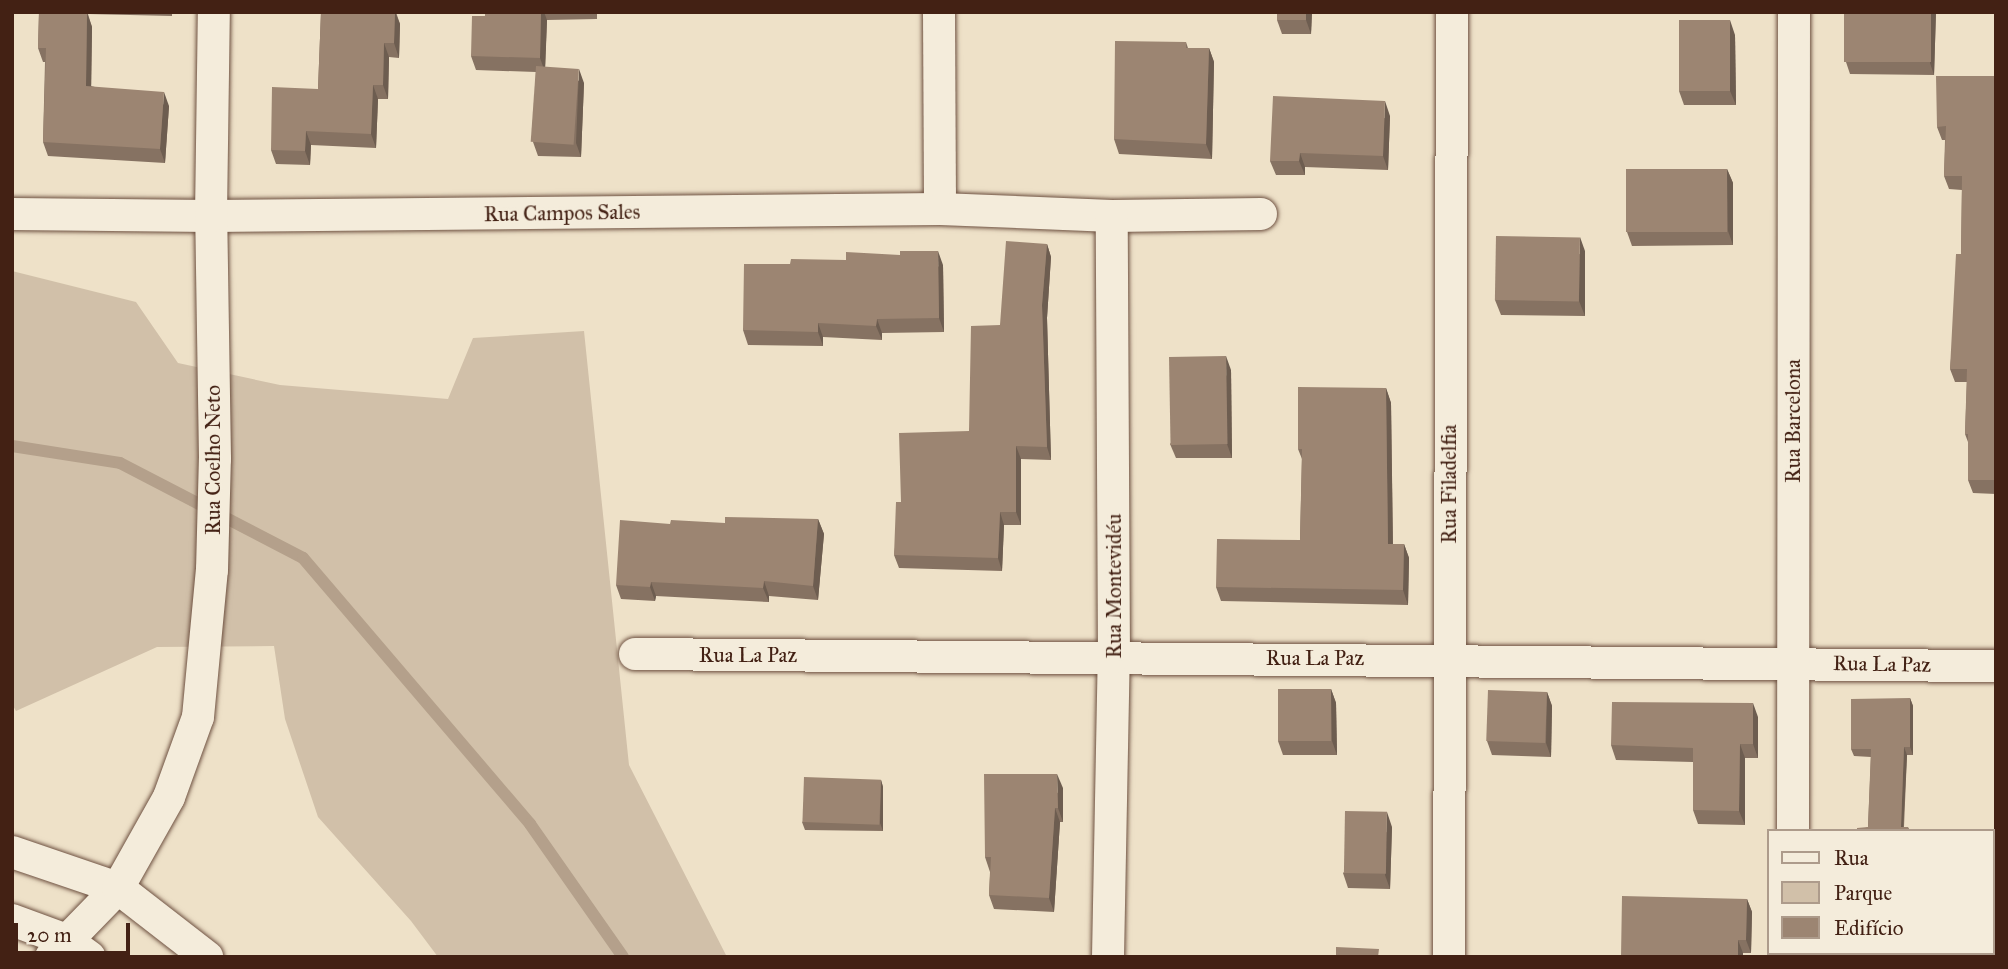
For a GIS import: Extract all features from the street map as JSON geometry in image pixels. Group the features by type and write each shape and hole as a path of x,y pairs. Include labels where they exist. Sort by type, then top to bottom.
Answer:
{"street":[{"name":"Rua Coelho Neto","path":"69,951 118,888 169,797 198,717 212,570 215,459 211,216 214,12"},
{"path":"939,12 940,209"},
{"name":"Rua Filadelfia","path":"1449,957 1452,12"},
{"name":"Rua Barcelona","path":"1793,829 1794,12"},
{"name":"Rua Campos Sales","path":"12,214 211,216 940,209 1112,216 1261,214"},
{"name":"Rua Montevidéu","path":"1108,957 1114,657 1112,216"},
{"name":"Rua La Paz","path":"635,654 1448,659 1996,666"},
{"path":"12,852 118,888 207,957"},
{"path":"12,920 69,951"}],"green space":[{"path":"12,271 136,302 178,363 280,385 448,399 473,338 584,331 629,765 727,957 438,957 411,921 318,817 285,719 274,646 157,647 16,711 12,704"}],"building":[{"path":"39,12 87,13 86,86 164,92 160,149 43,142 46,48 38,48"},
{"path":"321,12 395,12 394,43 384,43 383,85 373,85 371,134 306,131 305,151 271,150 272,87 318,89"},
{"path":"485,12 541,12 540,58 471,56 472,16 485,16"},
{"path":"1277,12 1306,12 1306,20 1277,20"},
{"path":"1844,12 1931,12 1931,62 1844,62"},
{"path":"1679,20 1730,20 1730,91 1679,91"},
{"path":"1115,41 1186,42 1186,48 1209,48 1206,144 1114,139"},
{"path":"536,66 579,69 574,145 531,142"},
{"path":"1936,76 1996,76 1996,480 1968,480 1968,434 1965,434 1967,369 1950,369 1956,254 1961,254 1962,176 1944,176 1946,126 1937,127"},
{"path":"1273,96 1385,101 1383,156 1300,153 1299,161 1270,161"},
{"path":"1626,169 1727,169 1727,232 1626,232"},
{"path":"1496,236 1580,237 1579,301 1495,300"},
{"path":"1006,241 1047,244 1042,305 1047,447 1016,446 1016,512 1000,512 998,558 894,555 896,502 901,502 899,433 969,431 971,326 1000,325"},
{"path":"900,251 938,251 939,318 877,319 876,326 818,323 818,332 743,330 744,264 790,264 791,259 846,260 846,252 900,255"},
{"path":"1226,356 1228,444 1171,445 1169,357"},
{"path":"1298,387 1386,388 1388,544 1404,544 1403,590 1216,587 1217,539 1300,540 1302,449 1298,449"},
{"path":"725,517 818,519 813,586 764,581 763,588 651,582 650,587 616,585 620,520 670,524 671,520 725,523"},
{"path":"1278,689 1331,689 1331,741 1278,741"},
{"path":"1488,690 1547,692 1545,743 1486,741"},
{"path":"1910,698 1910,747 1904,747 1901,827 1908,829 1857,829 1868,827 1871,749 1851,749 1851,699"},
{"path":"1612,702 1753,703 1753,744 1740,744 1739,811 1693,810 1693,748 1611,745"},
{"path":"984,774 1057,774 1058,808 1055,808 1049,898 989,895 991,857 985,857"},
{"path":"804,777 881,780 879,825 802,822"},
{"path":"1345,811 1387,812 1386,874 1344,873"},
{"path":"1622,896 1747,899 1746,940 1738,940 1738,957 1621,957"},
{"path":"1336,947 1379,949 1378,957 1336,957"}],"waterway":[{"path":"12,446 120,463 303,558 530,824 623,957"}]}
